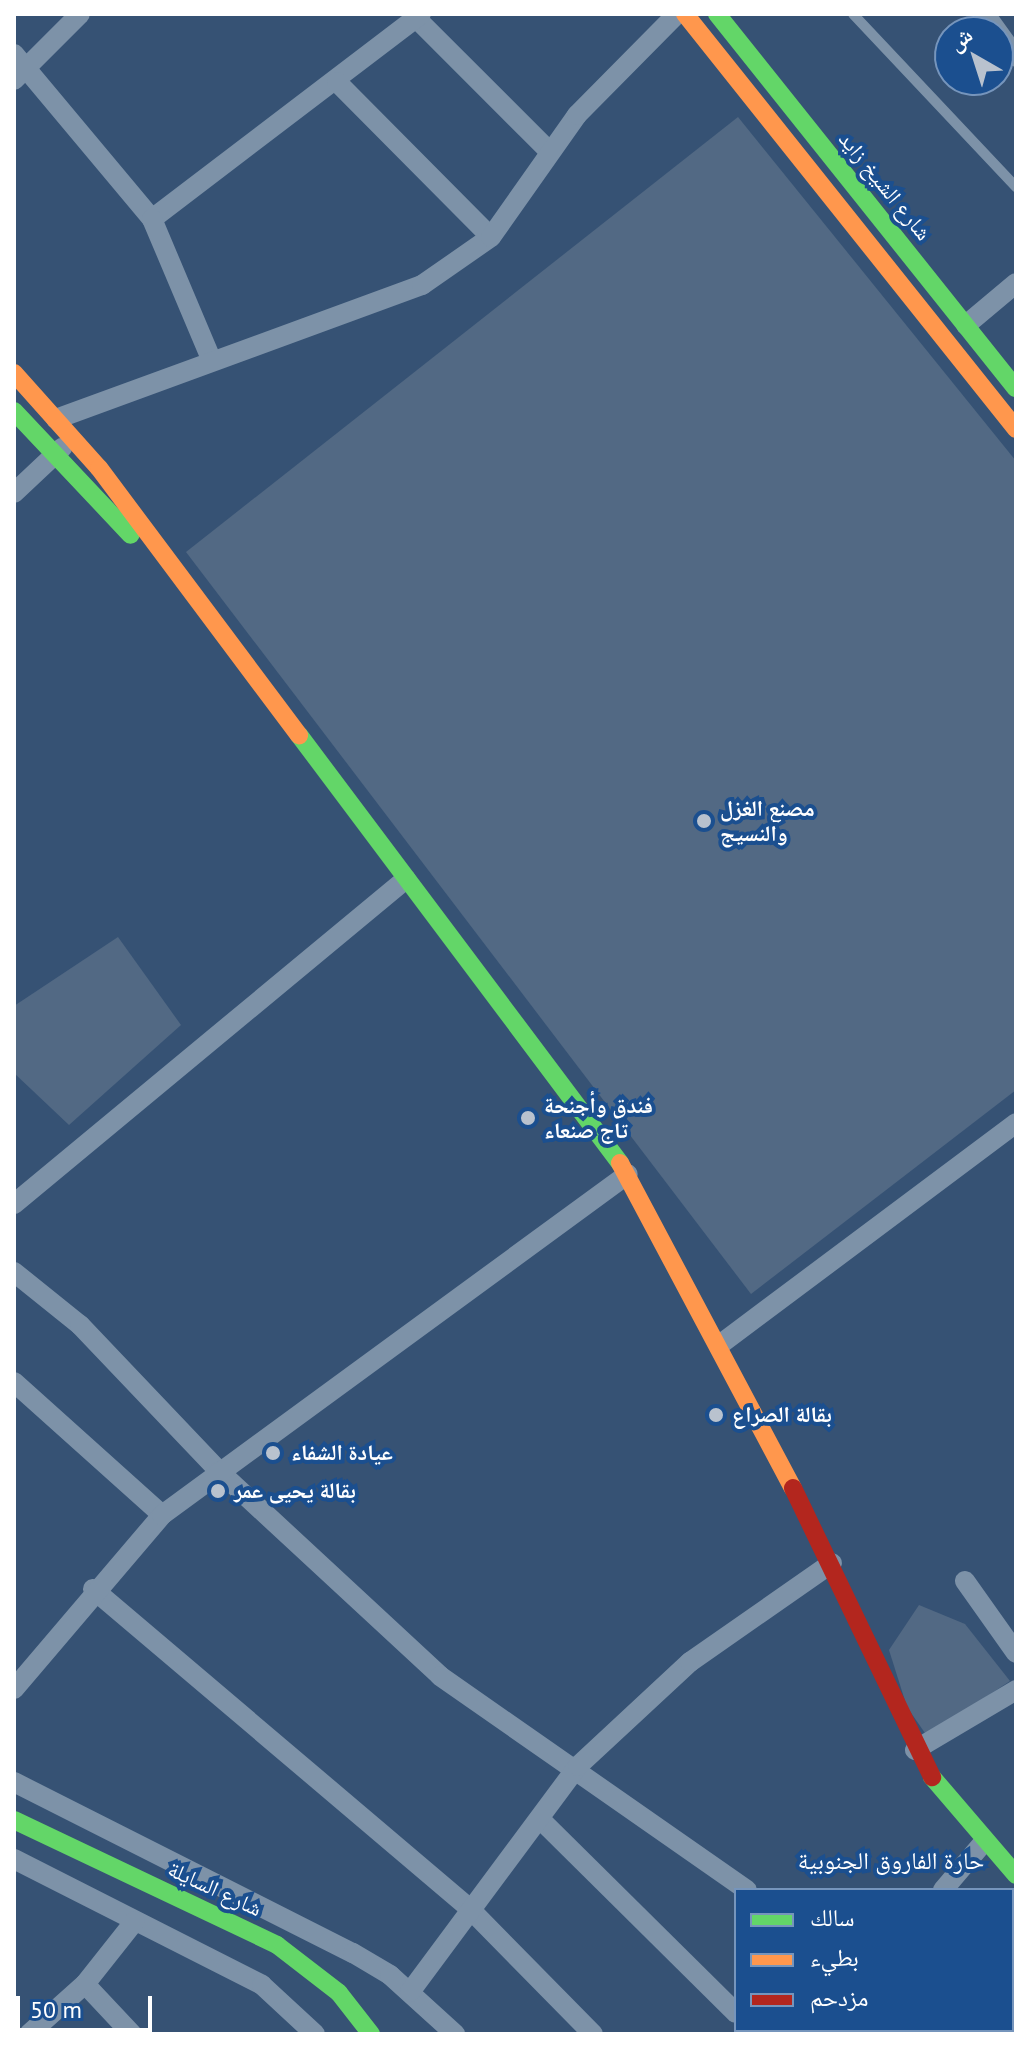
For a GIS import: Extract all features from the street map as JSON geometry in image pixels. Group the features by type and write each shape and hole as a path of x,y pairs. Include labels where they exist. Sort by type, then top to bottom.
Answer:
{"street":[{"path":"80,14 18,67 152,219 211,359"},
{"path":"56,419 211,359 422,285 491,237 549,151 677,14"},
{"path":"685,14 1016,429"},
{"name":"شارع الشيخ زايد","path":"717,14 1016,388"},
{"path":"985,14 1016,57"},
{"path":"152,219 337,82 416,15 549,151"},
{"path":"337,82 491,237"},
{"path":"966,325 1016,283"},
{"path":"14,373 74,437 168,568 628,1174 722,1343 832,1563 915,1750 983,1843 1016,1875"},
{"path":"14,411 168,568"},
{"path":"14,493 74,437"},
{"path":"14,1204 406,879"},
{"path":"722,1343 1016,1123"},
{"path":"14,1689 93,1589 162,1515 628,1174"},
{"path":"14,1272 80,1325 219,1471 440,1676 578,1766 744,1888"},
{"path":"14,1382 162,1515"},
{"path":"410,1992 542,1821 578,1766 690,1662 832,1563"},
{"path":"965,1581 1016,1653"},
{"path":"93,1589 471,1910 593,2034"},
{"path":"915,1750 1016,1690"},
{"path":"14,1782 353,1953 410,1992 455,2034"},
{"name":"شارع السايلة","path":"14,1820 277,1945 339,1993 371,2034"},
{"path":"542,1821 734,2011"},
{"path":"945,1888 983,1843"},
{"path":"14,1859 262,1985 315,2034"},
{"path":"29,2034 85,1984 135,1921"},
{"path":"85,1984 132,2034"}],"lane":[{"path":"853,14 1016,187"}],"building":[{"name":"مصنع الغزل والنسيج","path":"738,117 1016,461 1016,1090 751,1294 186,552"},
{"path":"118,937 181,1025 69,1125 14,1073 14,1006"},
{"path":"919,1605 965,1624 1010,1681 927,1736 907,1707 889,1650"}],"traffic: fast":[{"path":"717,14 1016,388"},
{"path":"14,411 131,535"},
{"path":"299,735 620,1163"},
{"path":"932,1777 1016,1875"},
{"path":"14,1820 277,1945 339,1993 371,2034"}],"traffic: slow":[{"path":"685,14 1016,429"},
{"path":"14,373 99,468 299,735"},
{"path":"620,1163 793,1488"}],"traffic: jam":[{"path":"793,1488 932,1777"}],"place":[{"name":"مصنع الغزل والنسيج","path":"704,821"},
{"name":"فندق وأجنحة تاج صنعاء","path":"528,1118"},
{"name":"بقالة الصراع","path":"716,1415"},
{"name":"عيادة الشفاء","path":"273,1453"},
{"name":"بقالة يحيى عمر","path":"218,1491"}],"district":[{"name":"حارة الفاروق الجنوبية","path":"891,1861"}]}
